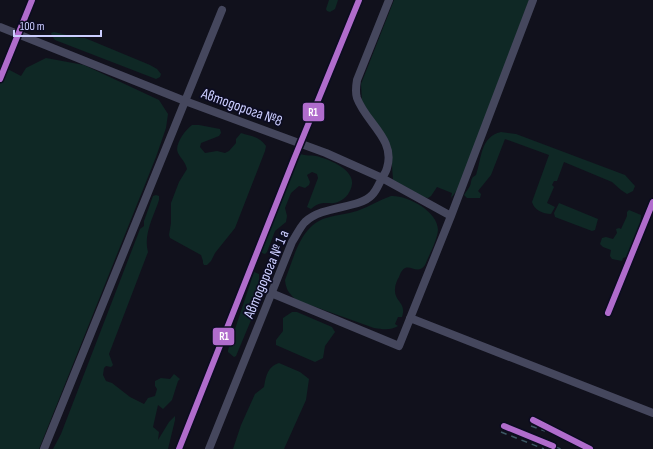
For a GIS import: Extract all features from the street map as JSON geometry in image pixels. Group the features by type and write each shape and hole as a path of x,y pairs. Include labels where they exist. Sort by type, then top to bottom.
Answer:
{"street":[{"name":"Автодорога № 1 а","path":"209,449 292,242 305,222 322,212 365,200 373,194 387,169 389,160 388,147 382,134 362,107 357,97 356,89 357,80 389,0"},
{"path":"271,293 399,346 451,216 533,0"},
{"path":"44,449 222,10"},
{"name":"Автодорога №8","path":"0,26 185,101 326,153 382,178 451,216"},
{"path":"410,318 653,413"}],"green space":[{"path":"329,0 338,0 335,9 330,12 326,9"},
{"path":"394,0 529,0 458,189 451,198 452,193 437,187 431,196 428,198 424,197 393,180 391,151 362,101 361,84"},
{"path":"54,32 85,38 150,65 157,69 161,74 160,77 156,79 55,40 51,33"},
{"path":"46,58 84,65 159,100 168,114 166,128 156,157 39,449 0,449 0,65 21,76 26,68"},
{"path":"192,125 220,129 221,133 219,136 201,143 200,147 205,153 217,151 225,153 229,151 236,143 236,139 241,133 258,139 266,146 235,228 207,265 204,265 201,255 170,238 169,235 171,223 171,203 179,182 187,169 177,150 183,134"},
{"path":"501,132 516,134 625,175 635,186 633,191 627,194 612,182 564,162 557,181 554,181 552,185 554,187 547,203 555,207 551,214 542,212 533,205 532,202 549,155 505,139 491,175 478,191 481,194 480,198 467,198 464,195 470,186 472,178 476,175 485,143 489,138"},
{"path":"300,154 321,157 345,169 352,179 351,190 344,198 336,203 323,203 311,209 307,207 318,178 317,174 312,172 307,175 310,182 309,185 305,188 299,186 291,193 285,208 287,216 286,222 275,231 267,252 265,254 262,253 262,248"},
{"path":"153,196 159,196 159,200 148,232 148,252 109,354 113,365 111,367 106,366 104,368 103,375 106,381 112,383 130,397 144,404 148,398 155,396 157,389 155,386 155,381 161,378 170,379 174,374 180,379 172,400 163,409 158,405 153,427 159,432 158,440 169,422 175,416 168,449 53,449 61,434 140,229 144,226 144,221"},
{"path":"391,196 398,196 413,201 427,211 437,223 438,230 435,243 425,265 418,269 408,267 405,268 397,281 395,293 403,308 402,317 398,317 395,324 398,326 389,329 374,328 296,300 288,291 285,280 299,244 310,228 317,222 326,218 366,208"},
{"path":"559,203 598,219 595,230 592,231 555,217 554,213"},
{"path":"629,210 641,215 636,242 632,252 623,258 622,261 612,259 610,256 611,250 600,244 602,238 606,237 613,239 617,233 616,229 621,229"},
{"path":"254,272 259,274 259,281 264,284 264,289 236,356 234,357 228,352 228,350"},
{"path":"292,312 297,312 332,327 335,332 325,346 323,358 315,362 276,345 276,340 283,331 283,318"},
{"path":"279,363 300,372 309,379 306,400 284,449 233,449 241,425 255,394 264,387 266,376 272,367"}],"railway":[{"path":"179,449 359,0"},
{"path":"608,313 653,202"},
{"path":"533,420 590,449"},
{"path":"504,426 561,449"},
{"path":"531,426 545,431"},
{"path":"501,432 544,449"}],"transit line":[{"name":"R1","path":"0,79 32,0"},
{"name":"R1","path":"179,449 359,0"},
{"name":"R1","path":"608,313 653,202"},
{"name":"R1","path":"533,420 590,449"},
{"name":"R1","path":"504,426 553,446"}]}
